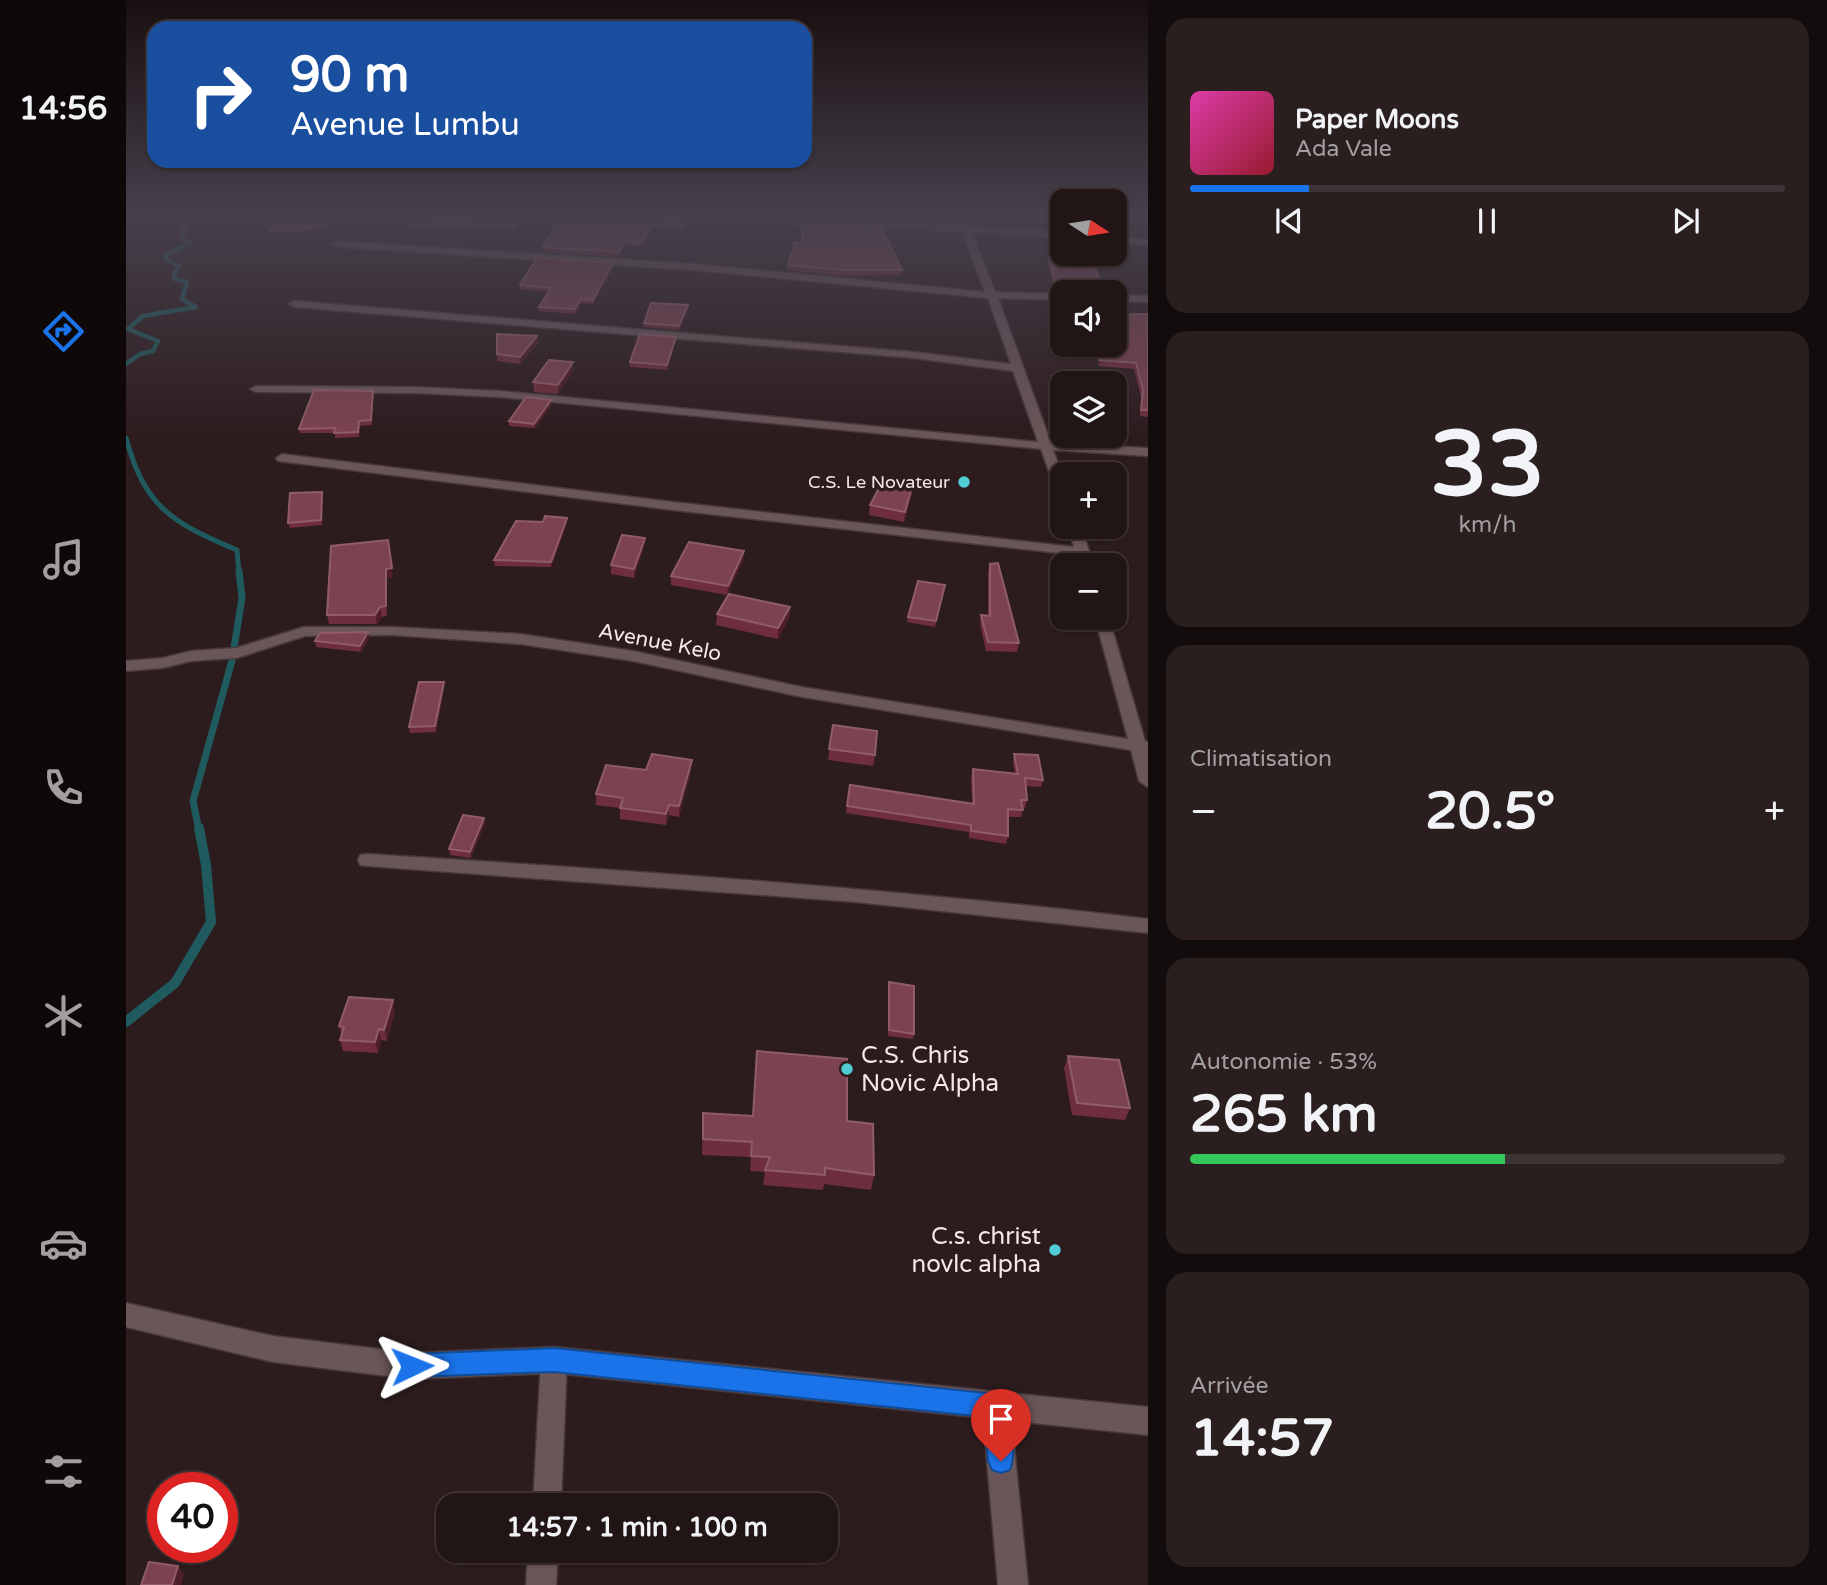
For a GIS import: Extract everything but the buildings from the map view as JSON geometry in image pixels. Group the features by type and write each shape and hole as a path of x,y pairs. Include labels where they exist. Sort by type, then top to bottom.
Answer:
{"street":[{"path":"930,290 992,296 1050,297"},
{"path":"990,290 1052,462"},
{"path":"1127,298 1148,299"},
{"path":"294,304 888,353 1017,368"},
{"path":"256,389 415,390 512,394 1047,446 1148,452"},
{"path":"282,458 370,466 1050,555"},
{"path":"1106,630 1144,747 1148,781"},
{"name":"Avenue Kelo","path":"126,666 163,663 191,656 237,653 303,632 392,631 520,639 633,656 802,692 1144,747"},
{"path":"367,860 862,895 1148,926"},
{"path":"126,1315 273,1349 412,1366 554,1360 1148,1421"},
{"path":"548,1493 554,1360"},
{"path":"996,1406 1013,1585"},
{"path":"541,1585 543,1563"}],"waterway":[{"path":"126,364 140,354 153,351 158,341 128,329 143,316 196,307 182,299 185,290"},
{"path":"126,438 142,481 153,497 179,521 237,550 239,573"},
{"path":"234,648 242,598 239,571"},
{"path":"199,830 193,801 233,657"},
{"path":"126,1022 175,983 211,922 206,865 199,828"}],"place":[{"name":"C.S. Le Novateur","path":"964,482"},
{"name":"C.S. Chris Novic Alpha","path":"847,1069"},
{"name":"C.s. christ novlc alpha","path":"1055,1250"}],"route":[{"path":"412,1366 554,1360 996,1406 1001,1461"}]}
